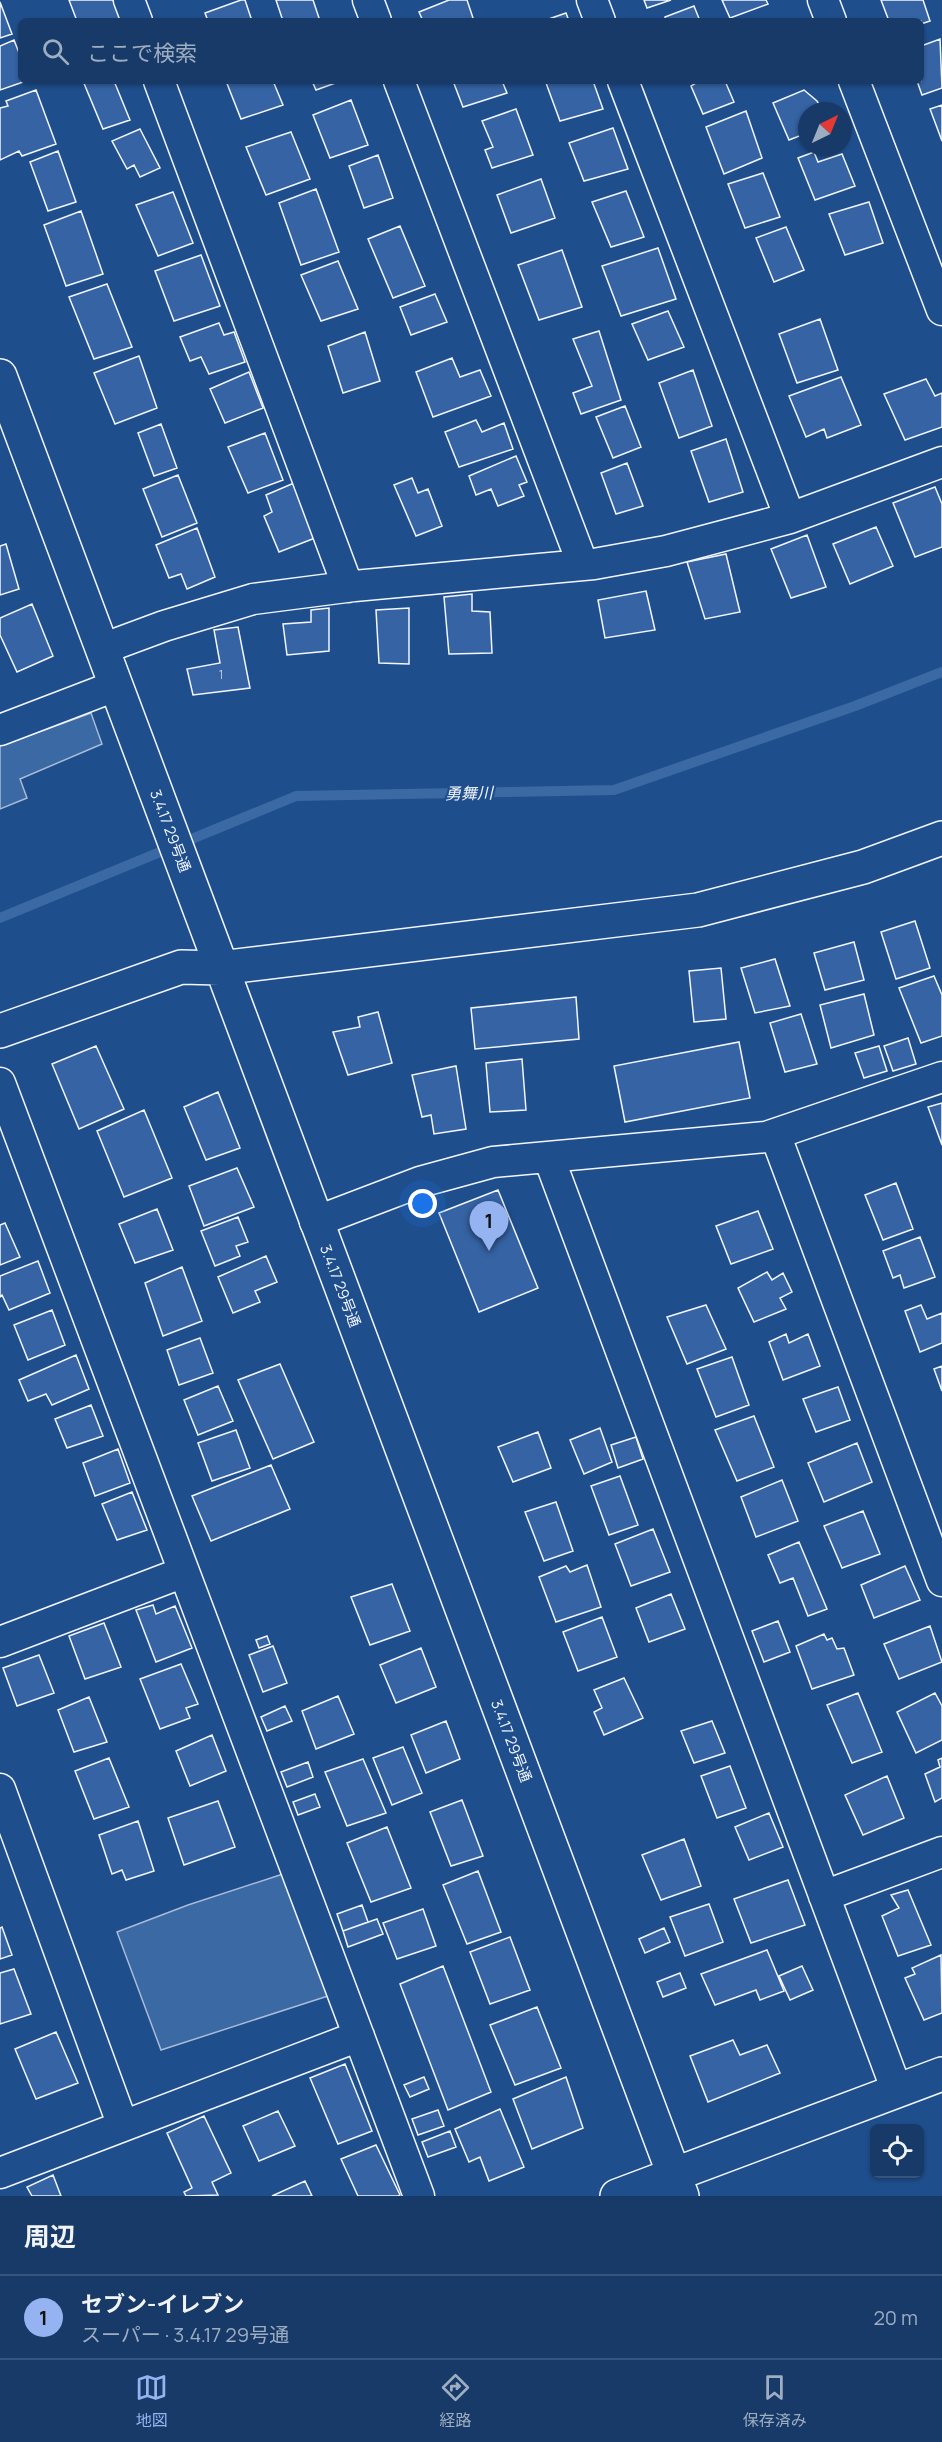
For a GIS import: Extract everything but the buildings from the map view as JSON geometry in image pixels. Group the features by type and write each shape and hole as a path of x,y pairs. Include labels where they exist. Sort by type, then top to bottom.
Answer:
{"street":[{"path":"129,0 136,18"},
{"path":"368,0 375,18"},
{"path":"592,0 599,18"},
{"path":"823,0 830,18"},
{"path":"160,84 348,586"},
{"path":"400,84 583,565"},
{"path":"624,84 790,518"},
{"path":"855,84 942,310"},
{"name":"3.4.17 29号通","path":"0,376 678,2186"},
{"path":"102,649 164,626 253,599 348,586 583,565 666,551 790,518 942,462"},
{"path":"0,730 115,686"},
{"path":"0,1031 180,967 220,968 698,910 864,867 942,838"},
{"path":"315,1222 420,1182 494,1162 766,1137 942,1077"},
{"path":"0,1083 419,2196"},
{"path":"775,1134 942,1581"},
{"path":"549,1158 897,2091"},
{"path":"0,1642 184,1572"},
{"path":"0,1789 123,2126"},
{"path":"824,1896 942,1852"},
{"path":"0,2173 359,2036"},
{"path":"617,2196 678,2186 897,2091 942,2074"}],"water":[{"path":"91,713 102,744 20,779 27,798 0,809 0,746"},
{"path":"283,1874 331,1995 161,2050 117,1932 188,1905"}],"waterway":[{"name":"勇舞川","path":"0,918 296,796 614,790 855,706 942,672"}],"place":[{"name":"セブン-イレブン","path":"489,1251"}]}
